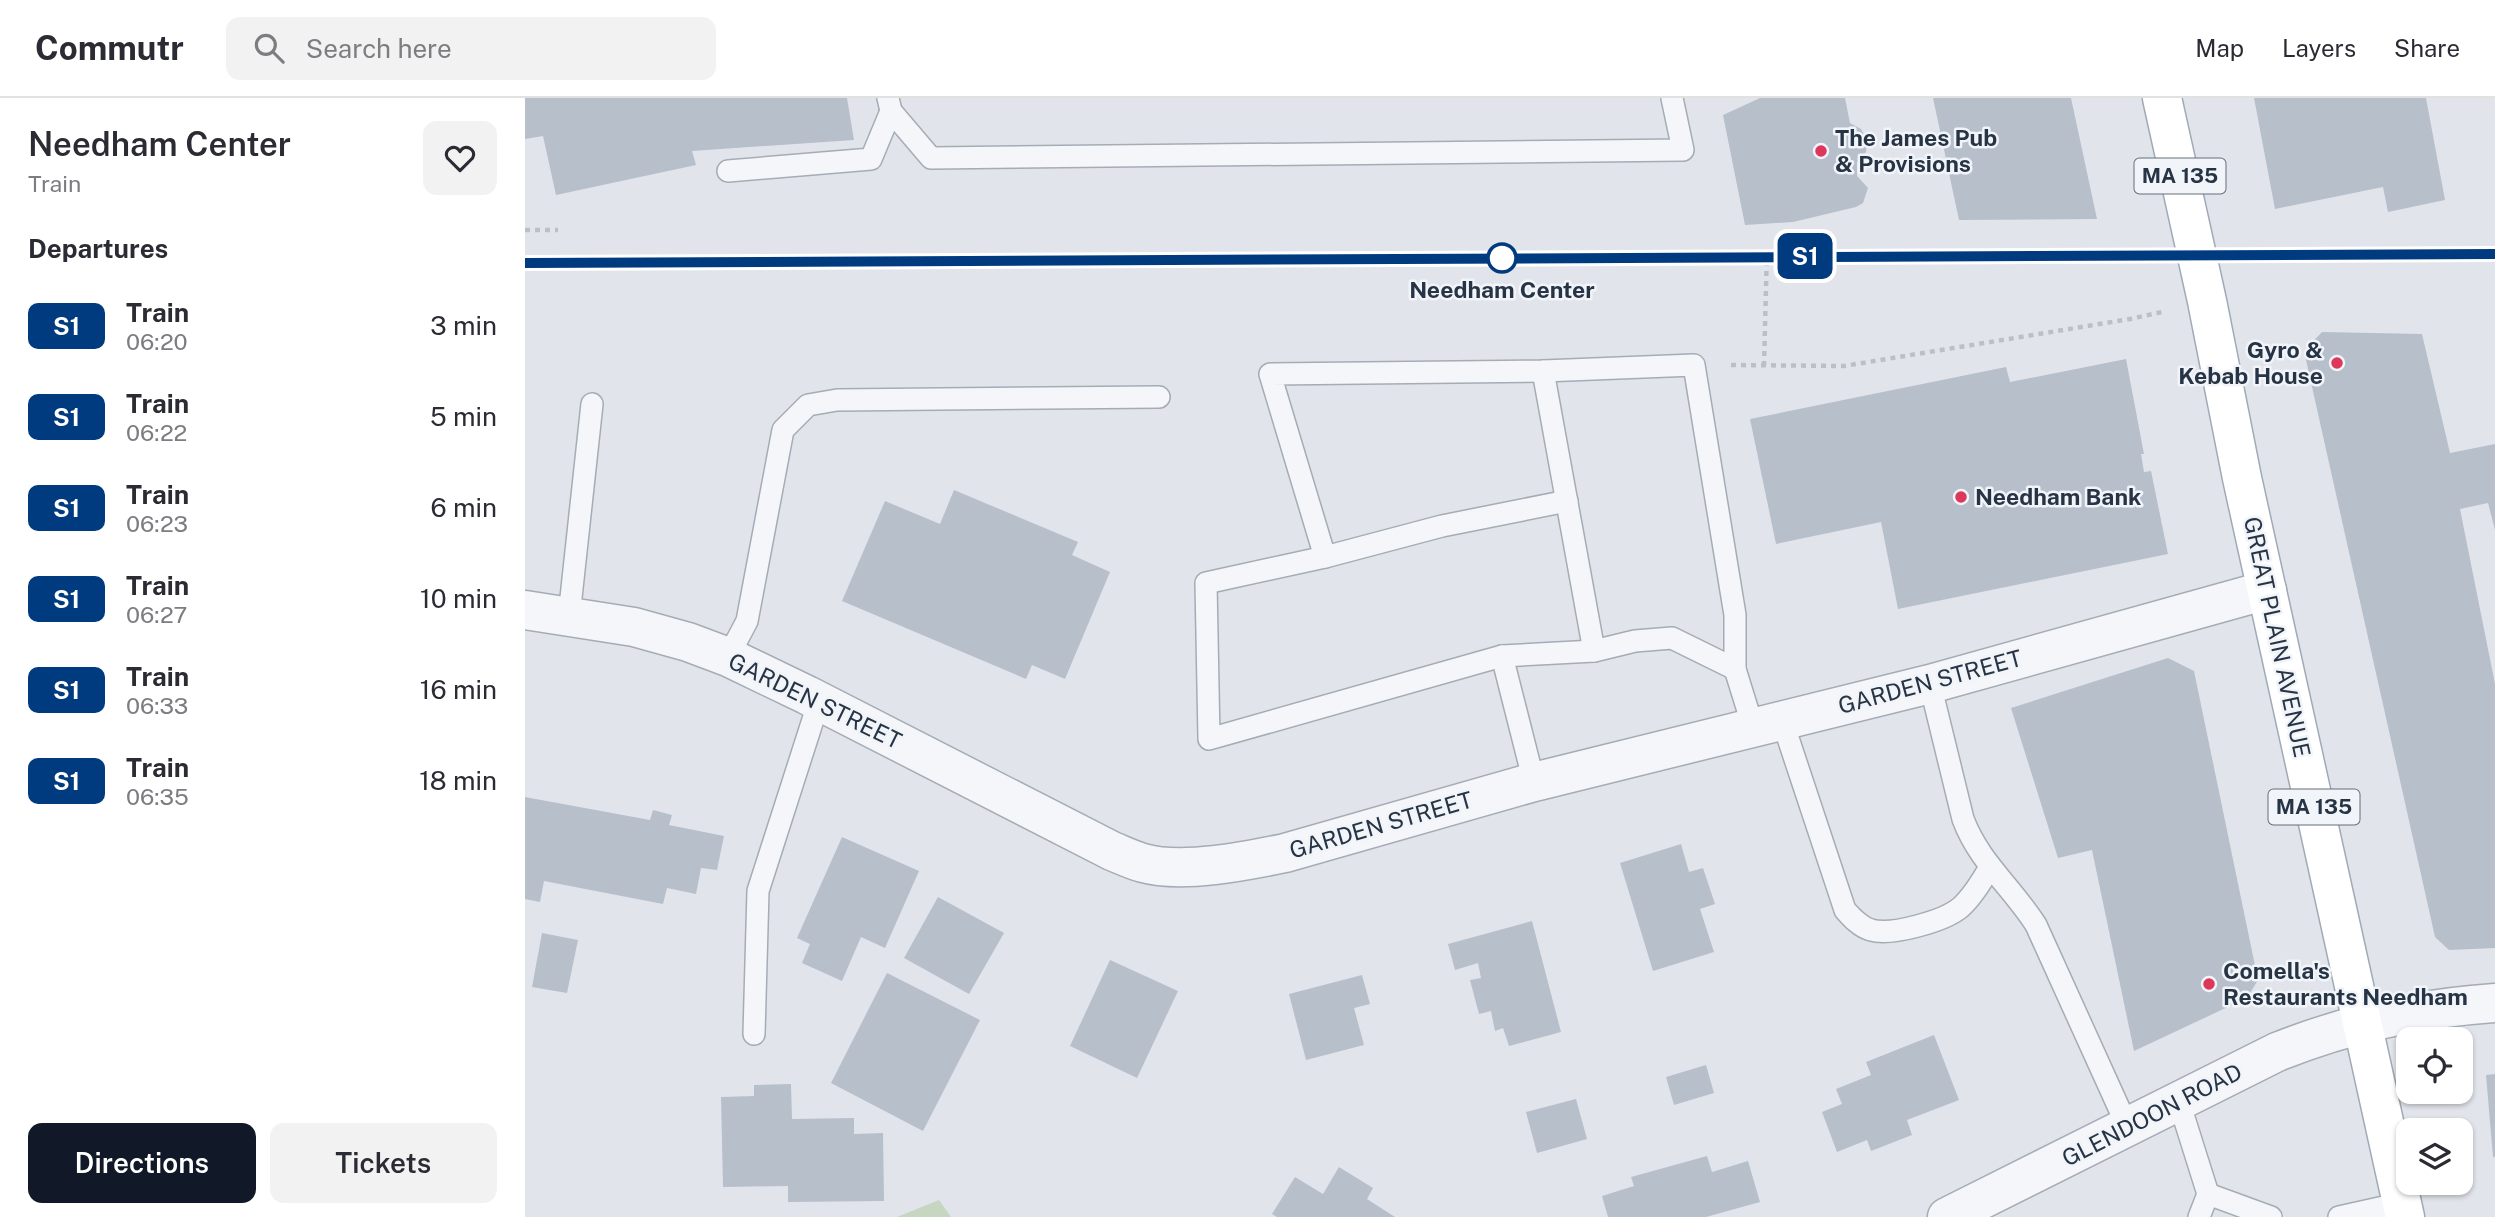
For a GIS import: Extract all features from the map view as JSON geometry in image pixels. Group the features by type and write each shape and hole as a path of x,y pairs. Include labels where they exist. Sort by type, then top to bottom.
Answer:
{"main road":[{"name":"GREAT PLAIN AVENUE","path":"2162,98 2403,1210"}],"street":[{"name":"GARDEN STREET","path":"525,610 634,627 688,642 728,657 819,701 1083,838 1145,864 1180,866 1214,864 1285,853 1534,782 1930,684 2267,590"},
{"name":"GLENDOON ROAD","path":"1947,1217 2277,1052 2363,1024 2434,1008 2495,1003"}],"lane":[{"path":"890,105 931,158 1682,150 1672,98"},
{"path":"728,171 871,159 890,105"},
{"path":"1325,557 1270,374 1694,365 1735,615 1735,669 1767,724 1845,909 1859,924 1881,931 1948,917 1971,897 1990,867"},
{"path":"1543,370 1594,651"},
{"path":"728,657 747,621 783,430 808,405 837,400 1159,397"},
{"path":"569,616 592,404"},
{"path":"1567,501 1442,526 1325,557 1206,583 1209,739 1502,656 1594,651 1635,641 1672,638 1735,669"},
{"path":"1502,656 1534,782"},
{"path":"1930,684 1962,819 1979,854 2021,902 2036,925 2128,1128"},
{"path":"754,1034 758,891 819,701"},
{"path":"2179,1102 2208,1194 2199,1217"},
{"path":"2208,1194 2271,1217"},
{"path":"2339,1217 2403,1210"}],"path":[{"path":"525,230 558,230"},
{"path":"1765,366 1767,249"},
{"path":"1694,365 1844,366 2130,319 2207,301"}],"green space":[{"path":"939,1200 951,1217 897,1217"}],"building":[{"path":"525,98 847,98 854,140 692,151 696,165 556,195 543,136 525,139"},
{"path":"1760,98 1845,98 1850,123 1861,129 1867,140 1866,152 1857,163 1857,176 1868,188 1863,203 1793,222 1745,225 1723,115"},
{"path":"1933,98 2071,98 2097,219 1959,220"},
{"path":"2254,98 2426,98 2445,200 2388,212 2383,187 2275,209"},
{"path":"2322,332 2422,334 2450,453 2495,444 2495,530 2488,503 2460,509 2495,684 2495,948 2449,950 2435,937 2304,351"},
{"name":"Needham Bank","path":"2126,359 2144,454 2141,454 2144,472 2151,471 2168,554 1898,609 1881,522 1776,544 1750,419 2006,367 2010,382"},
{"path":"954,490 1078,542 1072,555 1110,572 1065,679 1032,665 1026,679 842,601 885,501 940,524"},
{"path":"2168,658 2194,671 2258,980 2247,998 2134,1051 2092,850 2058,858 2011,708"},
{"path":"525,797 650,820 653,810 672,815 669,825 724,836 717,870 701,868 696,894 667,888 663,904 544,881 540,902 525,899"},
{"path":"842,837 919,871 885,948 861,937 842,981 802,963 810,944 797,938"},
{"path":"1681,844 1689,872 1703,868 1715,904 1700,909 1714,952 1653,971 1620,863"},
{"path":"938,897 1004,933 969,994 904,958"},
{"path":"1532,921 1561,1032 1509,1046 1503,1028 1495,1031 1491,1011 1479,1014 1470,980 1481,978 1478,963 1455,970 1448,944"},
{"path":"542,933 578,940 567,993 532,987"},
{"path":"1110,960 1178,991 1137,1078 1070,1046"},
{"path":"887,973 980,1020 923,1131 831,1083"},
{"path":"1362,975 1370,1004 1354,1008 1364,1045 1306,1060 1289,994"},
{"path":"1934,1035 1959,1100 1907,1120 1912,1135 1871,1151 1867,1140 1837,1152 1822,1112 1842,1104 1836,1089 1871,1075 1866,1062"},
{"path":"1706,1065 1714,1093 1674,1105 1666,1077"},
{"path":"2495,1074 2495,1157 2493,1157 2486,1075"},
{"path":"791,1084 792,1119 854,1118 854,1134 883,1133 884,1201 788,1202 788,1186 723,1187 721,1097 754,1096 754,1085"},
{"path":"1576,1099 1587,1139 1537,1153 1526,1112"},
{"path":"1707,1156 1712,1172 1748,1161 1760,1202 1706,1217 1608,1217 1602,1196 1634,1186 1631,1177"},
{"path":"1339,1167 1373,1188 1367,1199 1395,1217 1277,1217 1272,1214 1295,1177 1323,1194"}],"railway":[{"path":"525,263 2495,254"}],"train":[{"name":"S1","path":"525,263 2495,254"}],"place":[{"name":"The James Pub & Provisions","path":"1821,151"},
{"name":"Needham Center","path":"1502,258"},
{"name":"Gyro & Kebab House","path":"2337,363"},
{"name":"Needham Bank","path":"1961,497"},
{"name":"Comella's Restaurants Needham","path":"2209,984"}]}
